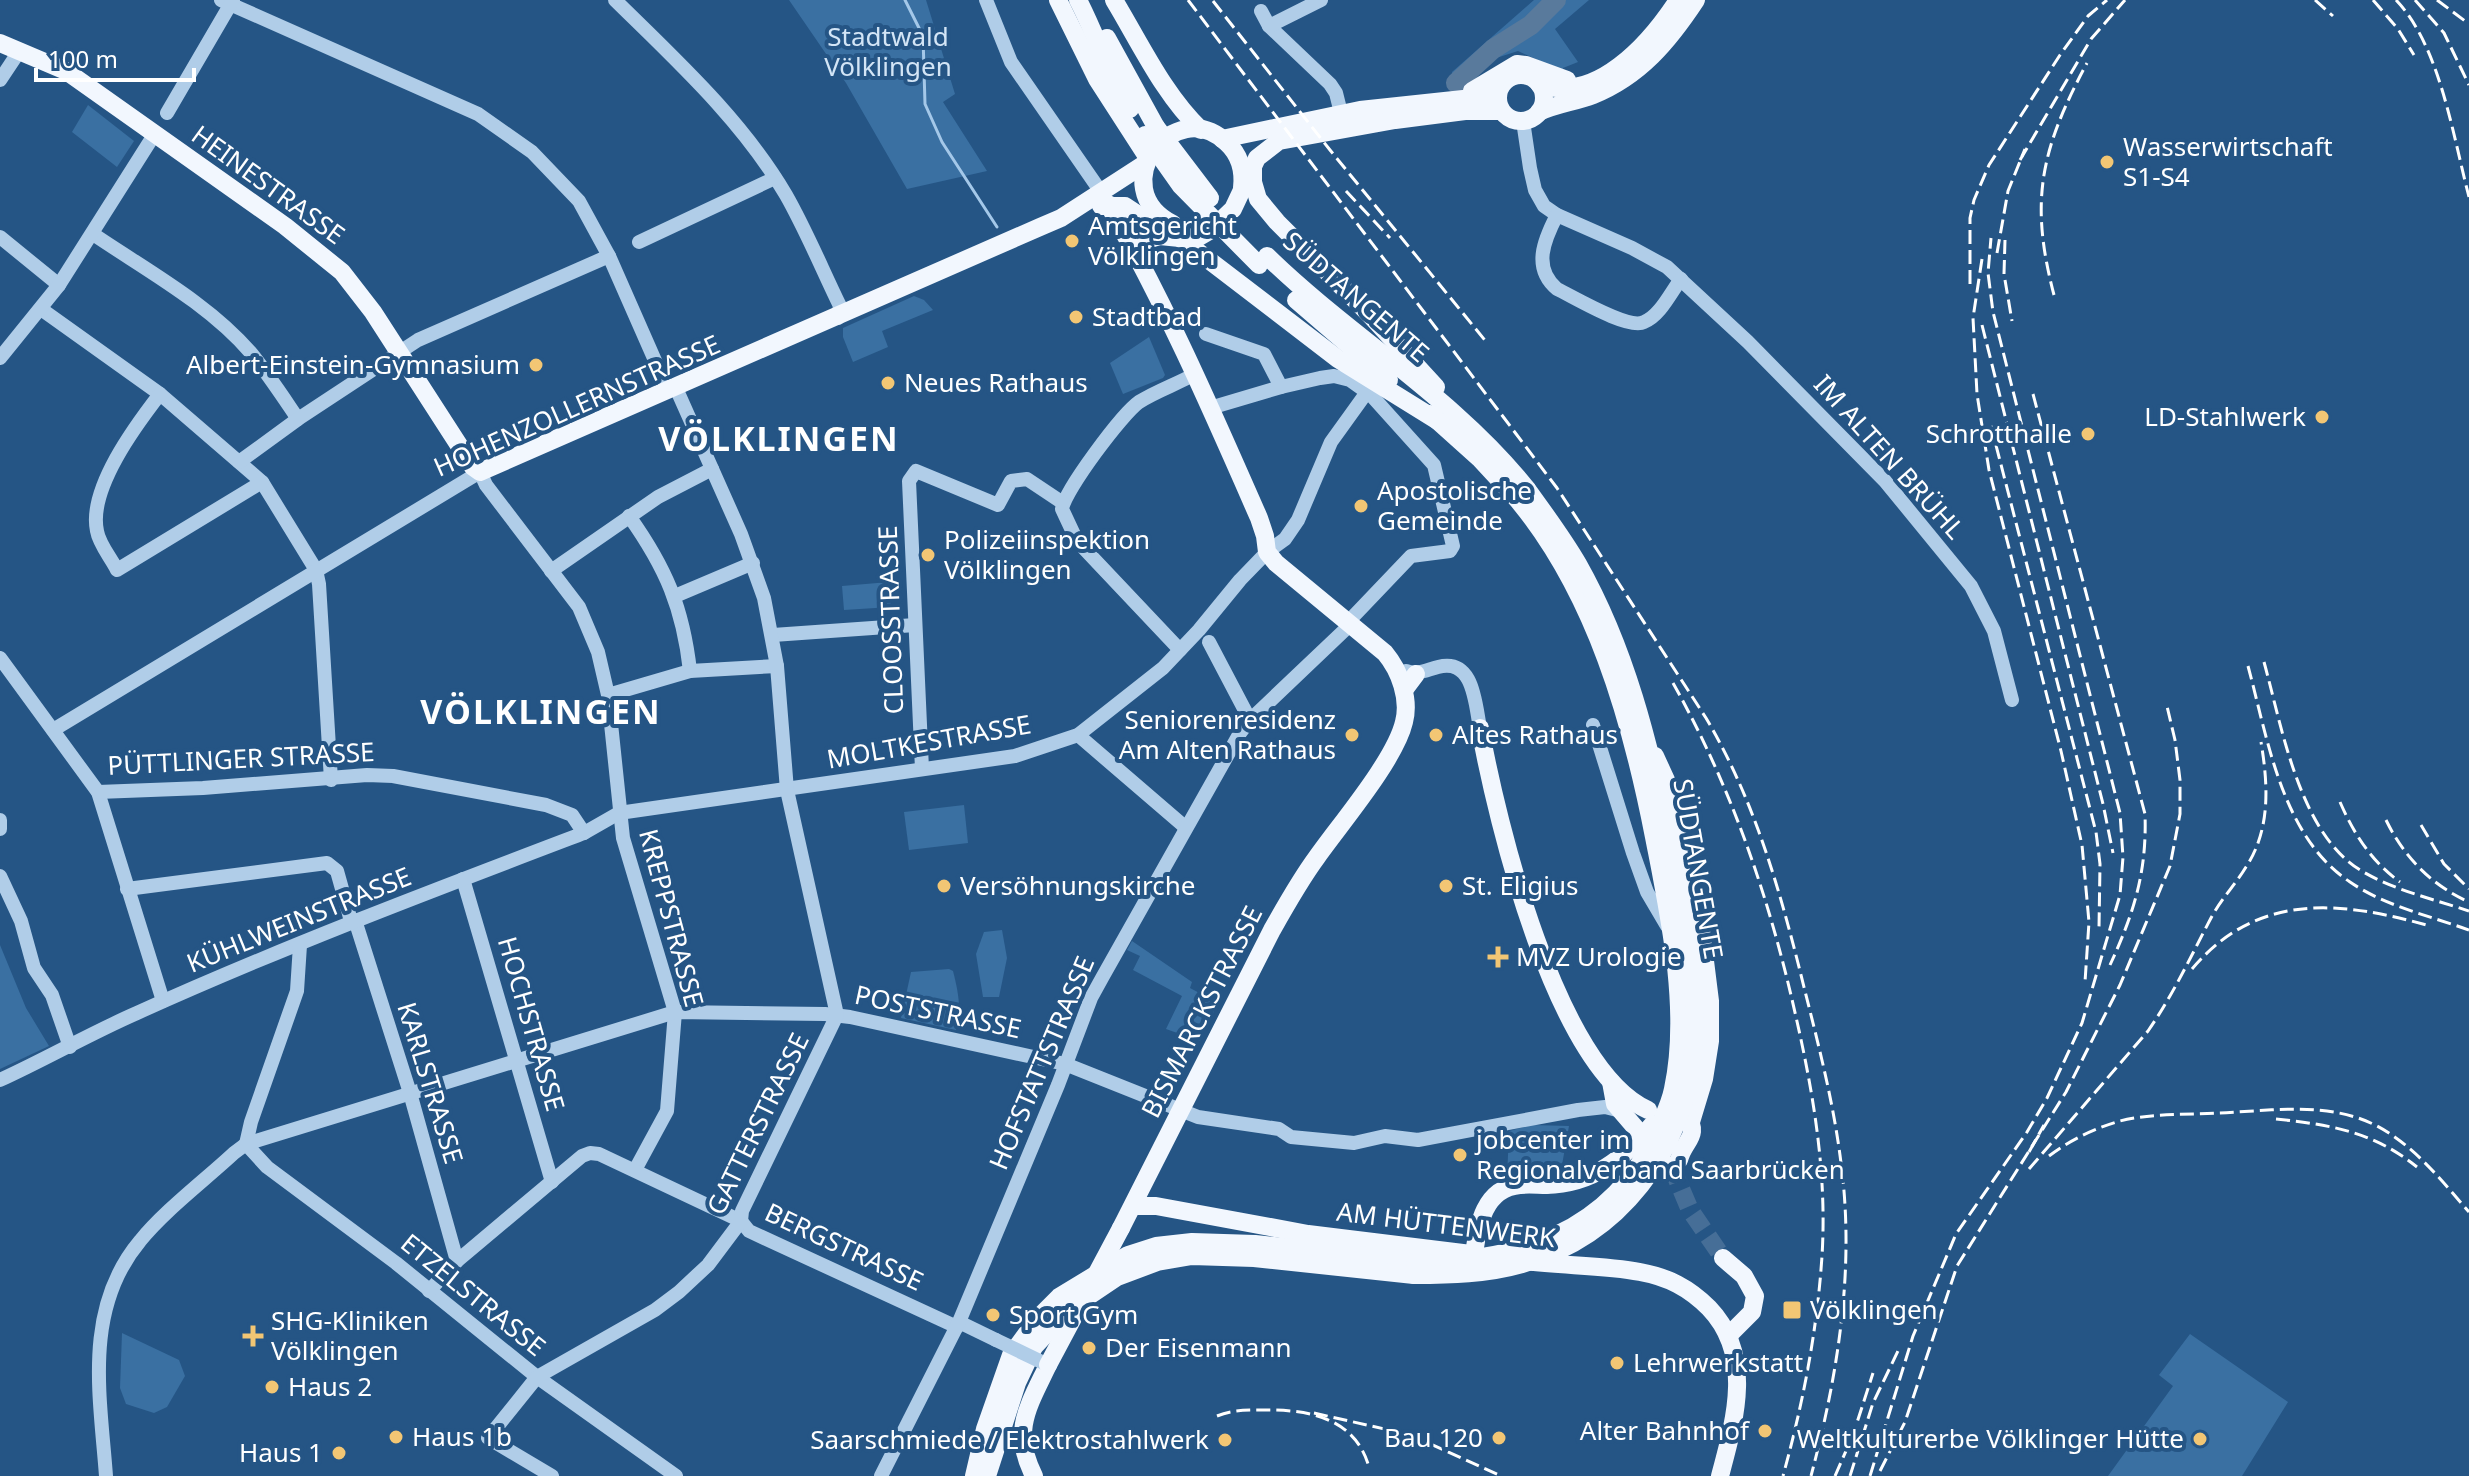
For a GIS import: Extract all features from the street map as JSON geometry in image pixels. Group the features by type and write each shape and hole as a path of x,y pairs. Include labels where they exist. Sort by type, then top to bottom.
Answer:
{"main road":[{"path":"1058,0 1097,79 1147,161"},
{"name":"SÜDTANGENTE","path":"1078,0 1099,42 1111,77 1151,131"},
{"name":"SÜDTANGENTE","path":"974,1476 985,1429 1011,1355 1038,1318 1059,1297 1128,1255 1156,1246 1192,1242 1255,1244 1445,1275 1504,1268 1540,1258 1572,1244 1632,1197 1658,1164 1675,1130 1690,1076 1693,1005 1684,903 1648,739 1625,667 1598,603 1569,548 1521,494 1312,314 1263,261 1181,186 1088,0"},
{"path":"1114,0 1191,121 1233,149 1240,165 1242,183 1238,200"},
{"path":"1678,0 1655,34 1635,54 1583,85 1565,90 1519,75 1505,81 1498,92 1501,111 1510,119 1531,116 1596,93 1631,74 1668,41 1696,0"},
{"name":"HEINESTRASSE","path":"0,43 66,71 285,226 342,272 400,352 473,467 480,472"},
{"path":"1461,100 1469,92 1517,64 1565,80 1598,77"},
{"path":"1531,116 1544,99 1539,84"},
{"path":"1222,139 1341,113 1461,100 1498,92"},
{"path":"1146,271 1143,254 1147,240 1160,236 1180,238 1205,235 1238,200 1253,165 1263,152 1279,141 1395,120 1465,111 1501,111"},
{"path":"1201,130 1184,130 1167,136 1153,149 1143,178 1145,194 1153,209 1166,221 1179,227 1194,229 1221,220"},
{"name":"HOHENZOLLERNSTRASSE","path":"480,472 670,384 829,322 1061,218 1108,194 1147,161"},
{"path":"1253,165 1253,182 1258,199 1388,334 1464,423"},
{"path":"1108,194 1162,231 1180,238 1338,359 1438,421"},
{"path":"1108,194 1195,374 1259,518 1267,552 1289,576 1385,653 1396,668 1404,690"},
{"name":"SÜDTANGENTE","path":"987,1476 1025,1363 1048,1329 1068,1310 1117,1277 1169,1259 1220,1256 1414,1268 1503,1254 1532,1246 1575,1226 1608,1201 1629,1179 1647,1153 1660,1107 1673,1088 1678,1044 1676,964 1664,888 1635,752 1593,627 1501,459 1464,423 1311,296 1263,261"},
{"path":"1404,690 1416,674"},
{"name":"BISMARCKSTRASSE","path":"1030,1472 1022,1436 1023,1419 1048,1365 1134,1206 1272,930 1299,883 1391,751 1404,722 1404,690"},
{"path":"1480,728 1502,829 1548,976 1566,1015 1611,1082 1631,1103 1680,1107 1694,1113"},
{"path":"1611,1082 1611,1093 1639,1132 1647,1149 1672,1159 1690,1141 1710,1041 1710,1001 1691,872 1666,780 1648,739"},
{"path":"1639,1132 1642,1119 1660,1107"},
{"path":"1474,1254 1480,1220 1498,1193 1519,1185 1573,1182 1592,1176 1615,1163 1636,1144 1660,1107"},
{"name":"AM HÜTTENWERK","path":"1134,1206 1156,1206 1308,1234 1572,1267 1638,1271 1677,1283 1699,1298 1729,1335"},
{"path":"1720,1476 1738,1385 1729,1335 1752,1312 1755,1296 1744,1276 1723,1258"},
{"path":"994,1476 1001,1432"}],"street":[{"path":"615,0 689,72 775,178 794,210 840,306 829,322"},
{"path":"1269,26 1321,0"},
{"path":"167,113 228,1"},
{"name":"GATTERSTRASSE","path":"228,1 478,114 532,152 579,201 609,256 712,469 753,563 773,635 787,790 837,1015 742,1211 741,1221 708,1265 655,1310 537,1377 488,1438 552,1476"},
{"path":"986,1 1011,62 1108,194"},
{"path":"1261,11 1269,26 1330,84 1336,93 1341,113"},
{"path":"0,80 20,50"},
{"name":"IM ALTEN BRÜHL","path":"1531,116 1535,190 1544,206 1667,267 1748,342 1885,481 1971,586 1994,631 2012,700"},
{"path":"0,358 59,285 154,135"},
{"path":"639,242 775,178"},
{"path":"1557,215 1542,250 1543,272 1557,289 1628,323 1642,324 1653,316 1681,279"},
{"path":"93,234 227,330 250,352 298,419"},
{"path":"0,237 59,285"},
{"path":"239,462 418,340 609,256"},
{"path":"41,309 160,394 262,482 316,570 331,780"},
{"path":"1206,334 1264,354 1281,387"},
{"path":"1180,650 1077,541 1066,503 1116,425 1131,408 1195,374"},
{"path":"1210,408 1281,387 1334,376 1350,380 1367,392"},
{"name":"HOFSTATTSTRASSE","path":"881,1476 958,1324 1091,998 1185,827 1250,720 1349,623 1411,556 1450,551 1453,546 1434,465 1367,392"},
{"name":"MOLTKESTRASSE","path":"619,813 1015,756 1078,735 1146,682 1180,650 1267,552 1285,539 1298,520 1331,442 1367,392"},
{"path":"160,394 127,436 95,505 97,533 117,570 262,482"},
{"path":"551,571 629,516 712,469"},
{"name":"CLOOSSTRASSE","path":"922,769 909,481 916,471 998,505 1011,481 1027,479 1066,503"},
{"name":"HOHENZOLLERNSTRASSE","path":"53,730 480,472"},
{"name":"HEINESTRASSE","path":"480,472 486,485 579,607 588,625 608,695 619,813"},
{"path":"629,516 675,596 686,635 690,671"},
{"path":"675,596 753,563"},
{"path":"773,635 915,625"},
{"path":"1209,642 1250,720"},
{"name":"PÜTTLINGER STRASSE","path":"0,658 98,792 331,780 367,775 393,776 546,805 572,815 584,833"},
{"path":"608,695 690,671 777,666"},
{"path":"1396,668 1416,674 1442,666 1456,667 1467,674 1480,728"},
{"path":"1593,725 1633,853 1647,892 1669,931 1675,954 1681,1016 1660,1107"},
{"path":"1078,735 1185,827"},
{"path":"98,792 163,1001"},
{"name":"KÜHLWEINSTRASSE","path":"0,1080 163,1001 353,921 584,833 619,813"},
{"name":"KREPPSTRASSE","path":"619,813 623,838 675,1012 667,1111 635,1170"},
{"path":"0,820 0,829"},
{"name":"KARLSTRASSE","path":"127,889 327,863 337,871 410,1093 457,1261"},
{"path":"0,876 21,921 34,968 52,995 70,1047"},
{"name":"HOCHSTRASSE","path":"463,879 552,1182"},
{"path":"106,1476 98,1356 101,1321 112,1289 130,1255 148,1232 246,1144 297,991 300,945"},
{"name":"POSTSTRASSE","path":"246,1144 675,1012 837,1015 1065,1064 1179,1111 1198,1117 1279,1129 1291,1137 1354,1143 1385,1136 1418,1140 1605,1107 1621,1111"},
{"name":"ETZELSTRASSE","path":"246,1144 267,1167 537,1377 676,1476"},
{"name":"BERGSTRASSE","path":"552,1182 582,1156 599,1154 741,1221 749,1231 1048,1365"},
{"path":"429,1291 457,1261 552,1182"}],"green space":[{"name":"Stadtwald Völklingen","path":"789,0 926,0 955,94 943,102 987,171 907,189 846,83"},
{"path":"1534,0 1589,0 1555,29 1578,62 1563,68 1564,72 1518,51 1493,59 1467,83 1453,84 1452,72"},
{"path":"88,105 134,141 117,167 72,132"},
{"path":"914,296 924,300 933,310 882,331 888,347 853,362 843,337 843,328"},
{"path":"1149,337 1165,375 1123,394 1110,363"},
{"path":"889,582 891,607 844,610 842,586"},
{"path":"964,805 968,843 909,850 904,812"},
{"path":"1002,930 1007,958 999,997 983,997 976,954 984,932"},
{"path":"1132,941 1192,982 1190,988 1218,1003 1200,1041 1166,1029 1182,996 1133,970 1140,956 1127,950"},
{"path":"0,945 26,1008 49,1046 0,1069"},
{"path":"953,971 959,1000 956,1030 901,1018 911,972"},
{"path":"1532,1125 1569,1126 1560,1176 1532,1175 1507,1179 1509,1131"},
{"path":"122,1333 179,1360 185,1376 167,1407 154,1413 126,1404 120,1388"},
{"name":"Weltkulturerbe Völklinger Hütte","path":"2190,1334 2288,1402 2242,1476 2108,1476 2173,1386 2159,1375"}],"waterway":[{"path":"905,0 923,36 925,104 942,142 997,227"},
{"path":"1456,83 1493,49 1531,25 1556,0"}],"tunnel":[{"path":"1668,1167 1676,1177 1690,1210 1723,1258"}],"railway":[{"path":"1188,0 1557,488 1706,718 1750,808 1782,902 1817,1040 1838,1138 1845,1203 1845,1282 1841,1321 1829,1399 1811,1476"},
{"path":"1970,284 1970,218 1989,165 2060,55 2088,16 2107,0"},
{"path":"2020,160 2091,39 2125,0"},
{"path":"2315,0 2333,16"},
{"path":"2373,0 2398,29 2414,55"},
{"path":"2396,0 2411,19 2434,66 2469,197"},
{"path":"2415,0 2444,33 2469,85"},
{"path":"2437,0 2469,24"},
{"path":"1213,1 1488,344"},
{"path":"2054,295 2042,231 2044,176 2059,122 2087,63"},
{"path":"1997,253 2008,191 2025,149"},
{"path":"1346,191 1390,238"},
{"path":"1870,1476 1913,1336 1956,1234 2047,1098 2082,1023 2120,895 2123,857 2120,813 1993,312 1988,273 1991,238"},
{"path":"2005,240 2004,274 2012,321"},
{"path":"1982,259 1973,318 1977,394 1989,470 2082,845 2089,922 2085,982"},
{"path":"1982,325 2113,853"},
{"path":"2033,394 2145,814 2144,855 2137,892 2110,965"},
{"path":"1991,426 2096,832 2100,864 2099,928"},
{"path":"2264,662 2296,776 2322,831 2339,853 2360,870 2386,883 2469,911"},
{"path":"2248,666 2281,785 2308,840 2327,863 2350,882 2378,898 2469,930"},
{"path":"1673,683 1731,804 1761,888 1786,973 1818,1136 1823,1196 1820,1284 1808,1367 1783,1476"},
{"path":"1880,1471 1905,1422 1957,1266 2066,1092 2120,985 2170,866 2180,814 2180,780 2166,702"},
{"path":"2029,1169 2148,1031 2215,911 2254,852 2266,806 2261,742"},
{"path":"2340,802 2364,846 2400,882"},
{"path":"2386,820 2401,846 2420,868 2443,887 2469,902"},
{"path":"2421,825 2444,864 2469,889"},
{"path":"2192,969 2218,944 2245,926 2273,915 2302,909 2365,911 2430,926"},
{"path":"2049,1156 2092,1131 2132,1118 2318,1110 2357,1118 2389,1133 2426,1164 2469,1212"},
{"path":"2276,1119 2350,1132 2384,1145 2417,1167"},
{"path":"2029,1152 2044,1125"},
{"path":"1850,1476 1873,1403 1898,1351"},
{"path":"1835,1476 1853,1435 1873,1373"},
{"path":"1217,1416 1239,1411 1278,1410 1327,1419 1353,1437 1369,1467"},
{"path":"1314,1413 1411,1435 1501,1476"}],"place":[{"name":"Wasserwirtschaft S1-S4","path":"2107,162"},
{"name":"Amtsgericht Völklingen","path":"1072,241"},
{"name":"Stadtbad","path":"1076,317"},
{"name":"Albert-Einstein-Gymnasium","path":"536,365"},
{"name":"Neues Rathaus","path":"888,383"},
{"name":"LD-Stahlwerk","path":"2322,417"},
{"name":"Schrotthalle","path":"2088,434"},
{"name":"Apostolische Gemeinde","path":"1361,506"},
{"name":"Polizeiinspektion Völklingen","path":"928,555"},
{"name":"Seniorenresidenz Am Alten Rathaus","path":"1352,735"},
{"name":"Altes Rathaus","path":"1436,735"},
{"name":"Versöhnungskirche","path":"944,886"},
{"name":"St. Eligius","path":"1446,886"},
{"name":"MVZ Urologie","path":"1498,957"},
{"name":"jobcenter im Regionalverband Saarbrücken","path":"1460,1155"},
{"name":"Völklingen","path":"1792,1310"},
{"name":"Sport Gym","path":"993,1315"},
{"name":"SHG-Kliniken Völklingen","path":"253,1336"},
{"name":"Der Eisenmann","path":"1089,1348"},
{"name":"Lehrwerkstatt","path":"1617,1363"},
{"name":"Haus 2","path":"272,1387"},
{"name":"Alter Bahnhof","path":"1765,1431"},
{"name":"Haus 1b","path":"396,1437"},
{"name":"Bau 120","path":"1499,1438"},
{"name":"Weltkulturerbe Völklinger Hütte","path":"2200,1439"},
{"name":"Saarschmiede / Elektrostahlwerk","path":"1225,1440"},
{"name":"Haus 1","path":"339,1453"}],"district":[{"name":"VÖLKLINGEN","path":"779,439"},
{"name":"VÖLKLINGEN","path":"541,712"}]}
